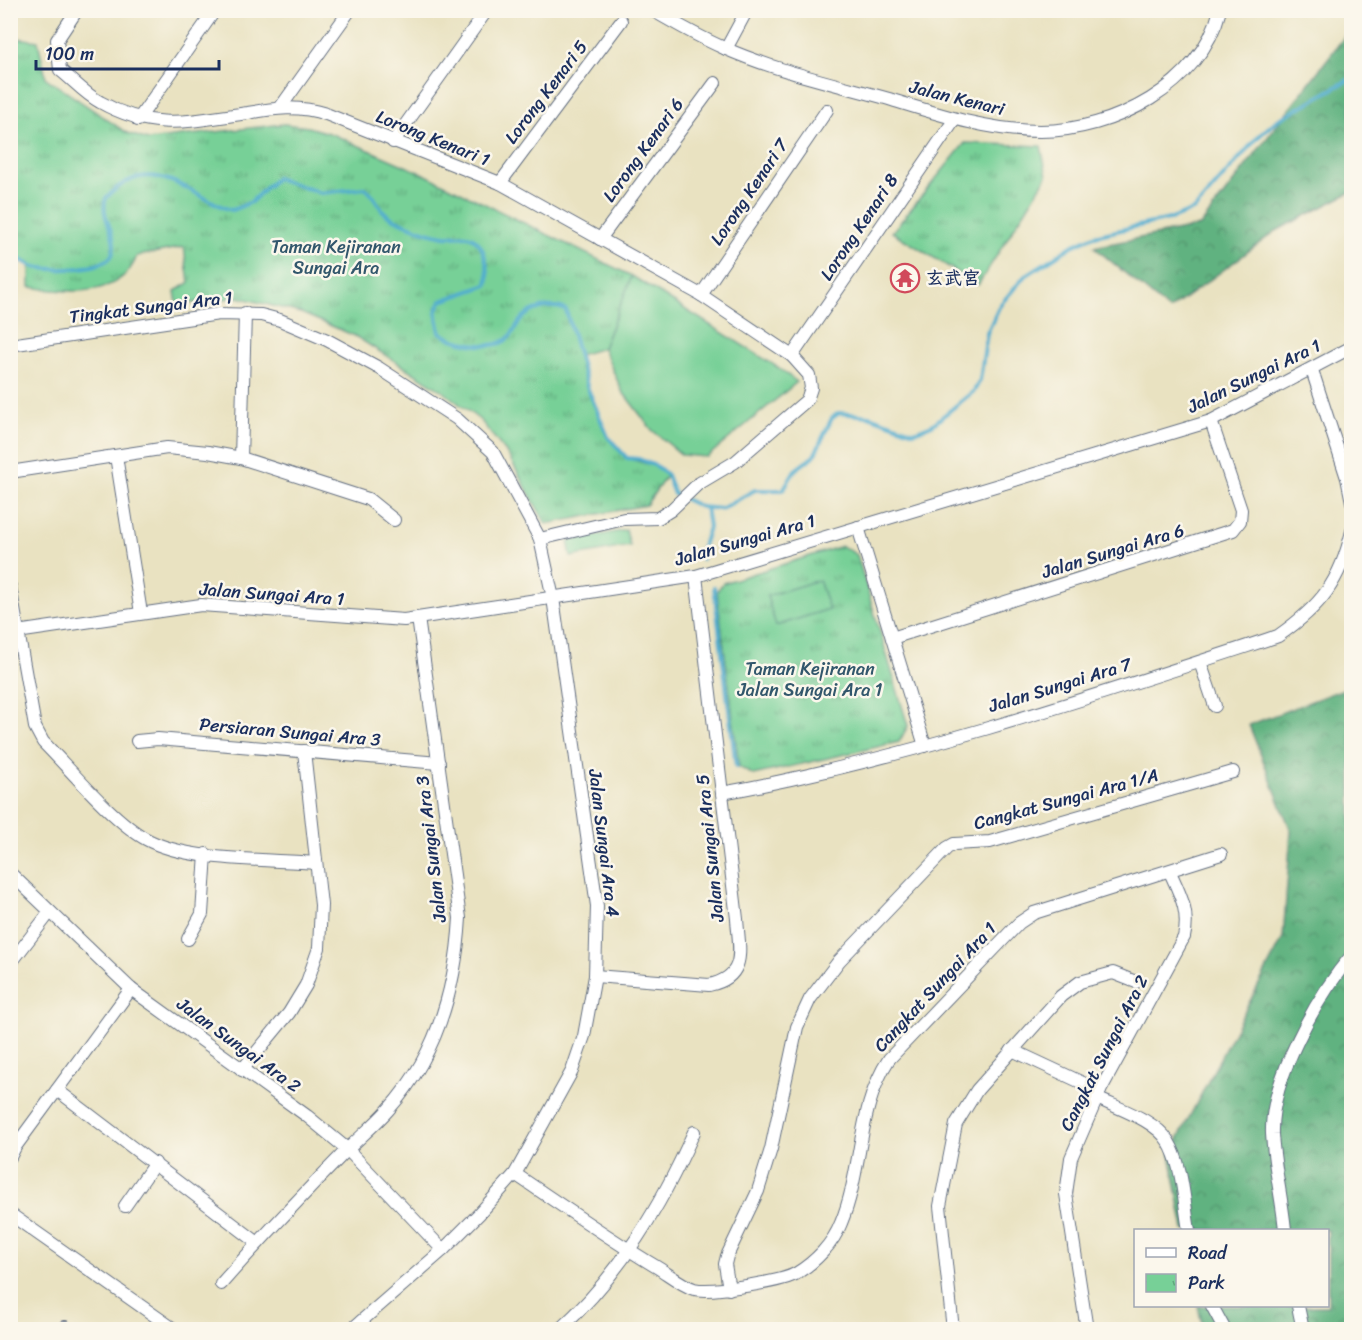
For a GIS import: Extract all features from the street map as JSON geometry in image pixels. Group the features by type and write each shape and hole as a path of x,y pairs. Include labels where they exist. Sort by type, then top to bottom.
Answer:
{"street":[{"name":"Lorong Kenari 1","path":"77,10 57,40 60,70 98,102 138,120 167,124 280,108 318,111 500,183 701,295 792,356 809,375 811,388 807,400 735,462 689,491 671,510 658,518 624,519 540,538"},
{"path":"138,120 215,10"},
{"path":"280,108 350,10"},
{"path":"393,142 487,10"},
{"name":"Jalan Kenari","path":"652,10 726,49 955,119 1004,129 1042,131 1086,126 1114,118 1144,103 1175,81 1200,52 1220,10"},
{"path":"726,49 747,10"},
{"name":"Lorong Kenari 5","path":"500,183 621,21"},
{"name":"Lorong Kenari 6","path":"600,239 715,83"},
{"name":"Lorong Kenari 7","path":"701,295 827,110"},
{"name":"Lorong Kenari 8","path":"792,356 955,119"},
{"name":"Tingkat Sungai Ara 1","path":"10,345 219,314 245,314 280,320 327,340 379,368 457,419 493,452 540,538 553,598"},
{"path":"241,458 245,314"},
{"name":"Jalan Sungai Ara 1","path":"14,633 201,605 389,620 418,618 696,576 1211,421 1352,347"},
{"path":"1312,370 1347,478 1352,502"},
{"name":"Jalan Sungai Ara 6","path":"892,638 1233,530 1240,521 1241,510 1211,421"},
{"path":"10,472 176,448 241,458 368,499 394,520"},
{"path":"116,456 141,613"},
{"path":"858,527 925,746"},
{"name":"Jalan Sungai Ara 7","path":"722,793 809,777 925,746 1278,636 1303,618 1322,600 1338,575 1352,531"},
{"name":"Jalan Sungai Ara 5","path":"595,976 709,985 721,982 737,968 740,958 696,576"},
{"path":"10,586 14,633 31,711 43,742 126,825 146,839 175,851 316,863"},
{"name":"Jalan Sungai Ara 4","path":"351,1329 443,1250 479,1215 514,1174 572,1071 584,1036 595,976 597,906 553,598"},
{"name":"Jalan Sungai Ara 3","path":"221,1284 347,1149 388,1110 407,1086 436,1035 450,990 458,957 460,918 418,618"},
{"path":"1200,662 1215,706"},
{"name":"Persiaran Sungai Ara 3","path":"137,741 158,739 439,763"},
{"path":"242,1070 290,1012 306,985 320,948 322,926 304,751"},
{"name":"Cangkat Sungai Ara 1/A","path":"729,1289 725,1264 727,1256 758,1191 771,1149 796,1027 810,999 839,961 947,848 954,844 990,842 1233,771"},
{"path":"188,939 201,914 206,854"},
{"name":"Cangkat Sungai Ara 1","path":"514,1174 631,1252 693,1289 729,1289 795,1275 820,1256 840,1226 851,1197 869,1102 876,1080 889,1059 1019,923 1034,913 1170,872 1221,854"},
{"name":"Cangkat Sungai Ara 2","path":"1087,1329 1066,1194 1071,1158 1099,1094 1184,938 1187,916 1184,903 1170,872"},
{"name":"Jalan Sungai Ara 2","path":"10,873 131,989 307,1116 347,1149 443,1250"},
{"path":"10,964 50,912"},
{"path":"1285,1229 1272,1133 1276,1091 1305,1026 1352,956"},
{"path":"953,1329 940,1206 956,1124 977,1090 1070,987 1113,973 1136,982"},
{"path":"10,1157 131,989"},
{"path":"1012,1050 1099,1094 1150,1125 1167,1140 1175,1159 1189,1229"},
{"path":"57,1090 258,1243"},
{"path":"559,1329 631,1252 672,1181 694,1132"},
{"path":"125,1206 155,1163"},
{"path":"10,1214 175,1329"},
{"path":"1213,1307 1225,1329"},
{"path":"1298,1307 1303,1329"}],"green space":[{"path":"1351,28 1351,192 1276,231 1169,310 1094,247 1200,226"},
{"name":"Taman Kejiranan Sungai Ara","path":"10,37 38,41 46,78 127,133 148,140 284,124 308,127 332,134 426,175 632,276 603,348 579,355 588,389 608,437 627,458 658,467 667,475 646,505 546,524 508,455 481,421 444,392 355,336 301,313 238,297 177,305 175,291 189,283 184,247 137,256 129,270 119,280 91,290 60,291 30,287 30,265 11,253"},
{"path":"965,143 1041,146 1047,176 978,285 892,232"},
{"path":"632,276 779,368 797,382 707,457 682,455 652,430 622,391 603,348"},
{"path":"626,530 630,546 571,557 568,541"},
{"name":"Taman Kejiranan Jalan Sungai Ara 1","path":"842,546 857,555 908,726 899,742 753,775 739,767 717,591 723,583"},
{"path":"819,580 829,609 776,626 767,596"},
{"path":"1351,686 1351,1329 1203,1329 1198,1307 1329,1307 1329,1229 1184,1229 1170,1154 1283,938 1291,831 1249,725"}],"waterway":[{"path":"10,253 28,264 43,268 78,268 101,263 109,258 114,245 105,212 106,198 131,180 143,177 168,180 233,210 251,202 276,178 321,193 365,188 392,218 439,235 470,237 481,246 487,266 487,285 441,301 436,312 440,332 462,342 491,345 508,338 520,321 535,310 547,307 566,310 588,389 608,437 627,458 639,459 658,467 667,475 674,494 701,507 721,509 755,490 783,490 795,470 814,456 832,418 839,413 869,416 914,432 932,425 974,391 980,380 987,333 1000,305 1025,276 1072,246 1094,236 1174,218 1195,209 1258,137 1276,121 1352,78"},
{"path":"702,559 702,549 709,527 706,508"},
{"path":"714,587 736,767"}],"place":[{"name":"玄武宫","path":"905,278"}]}
